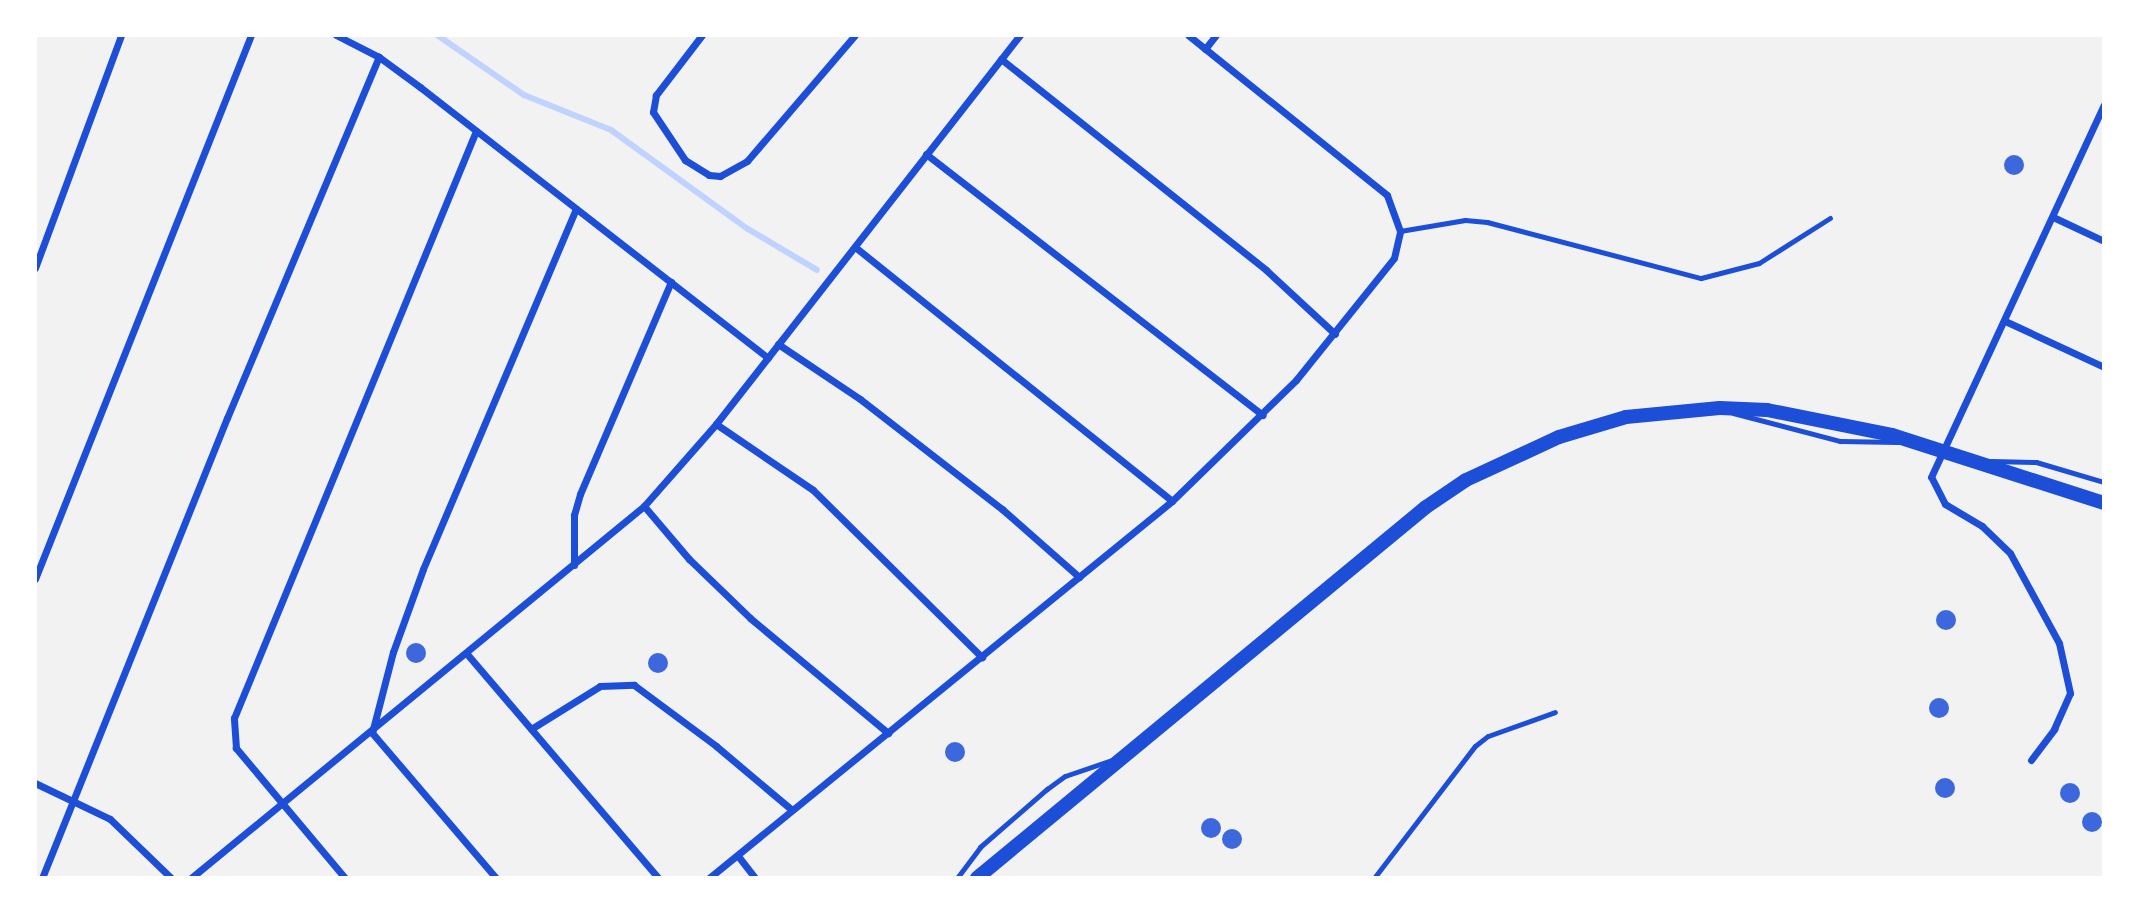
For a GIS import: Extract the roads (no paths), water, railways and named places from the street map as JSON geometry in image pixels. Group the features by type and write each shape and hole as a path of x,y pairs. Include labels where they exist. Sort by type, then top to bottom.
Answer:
{"main road":[{"path":"977,878 1130,755 1426,508 1466,480 1585,428 1626,417 1720,408 1814,416 1942,450 2104,503"}],"street":[{"path":"35,268 121,35"},
{"path":"35,579 251,35"},
{"path":"336,35 379,57 768,358"},
{"path":"702,35 656,95 653,112 685,159 709,175 720,176 747,160 855,35"},
{"path":"191,878 281,800 372,733 644,506 716,424 1020,35"},
{"path":"709,878 1172,501 1263,415 1335,334 1394,258 1400,231 1388,195 1371,178 1188,35"},
{"path":"1205,48 1216,35"},
{"path":"42,878 227,418 379,57"},
{"path":"1001,59 1256,261 1335,334"},
{"path":"2031,760 2066,706 2069,674 2059,643 2010,553 1982,526 1945,504 1931,477 2104,107"},
{"path":"345,878 236,748 234,718 476,131"},
{"path":"926,155 1263,415"},
{"path":"372,733 393,652 424,569 576,209"},
{"path":"2053,218 2104,241"},
{"path":"855,247 1172,501"},
{"path":"574,565 574,515 580,494 671,282"},
{"path":"2005,321 2104,367"},
{"path":"778,344 860,399 1002,509 1079,577"},
{"path":"716,424 813,490 982,657"},
{"path":"644,506 689,559 750,618 888,733"},
{"path":"467,654 658,878"},
{"path":"531,729 600,686 634,685 653,696 792,810"},
{"path":"372,733 496,878"},
{"path":"35,783 75,799 110,819 171,878"},
{"path":"738,856 755,878"}],"lane":[{"path":"1400,231 1465,220 1487,222 1701,278 1759,263 1830,218"},
{"path":"1977,462 2036,462 2104,481"},
{"path":"1374,878 1475,746 1488,736 1555,712"},
{"path":"957,878 980,846 1065,776 1130,755"}],"waterway":[{"path":"437,35 524,95 611,130 748,229 817,270"}]}
